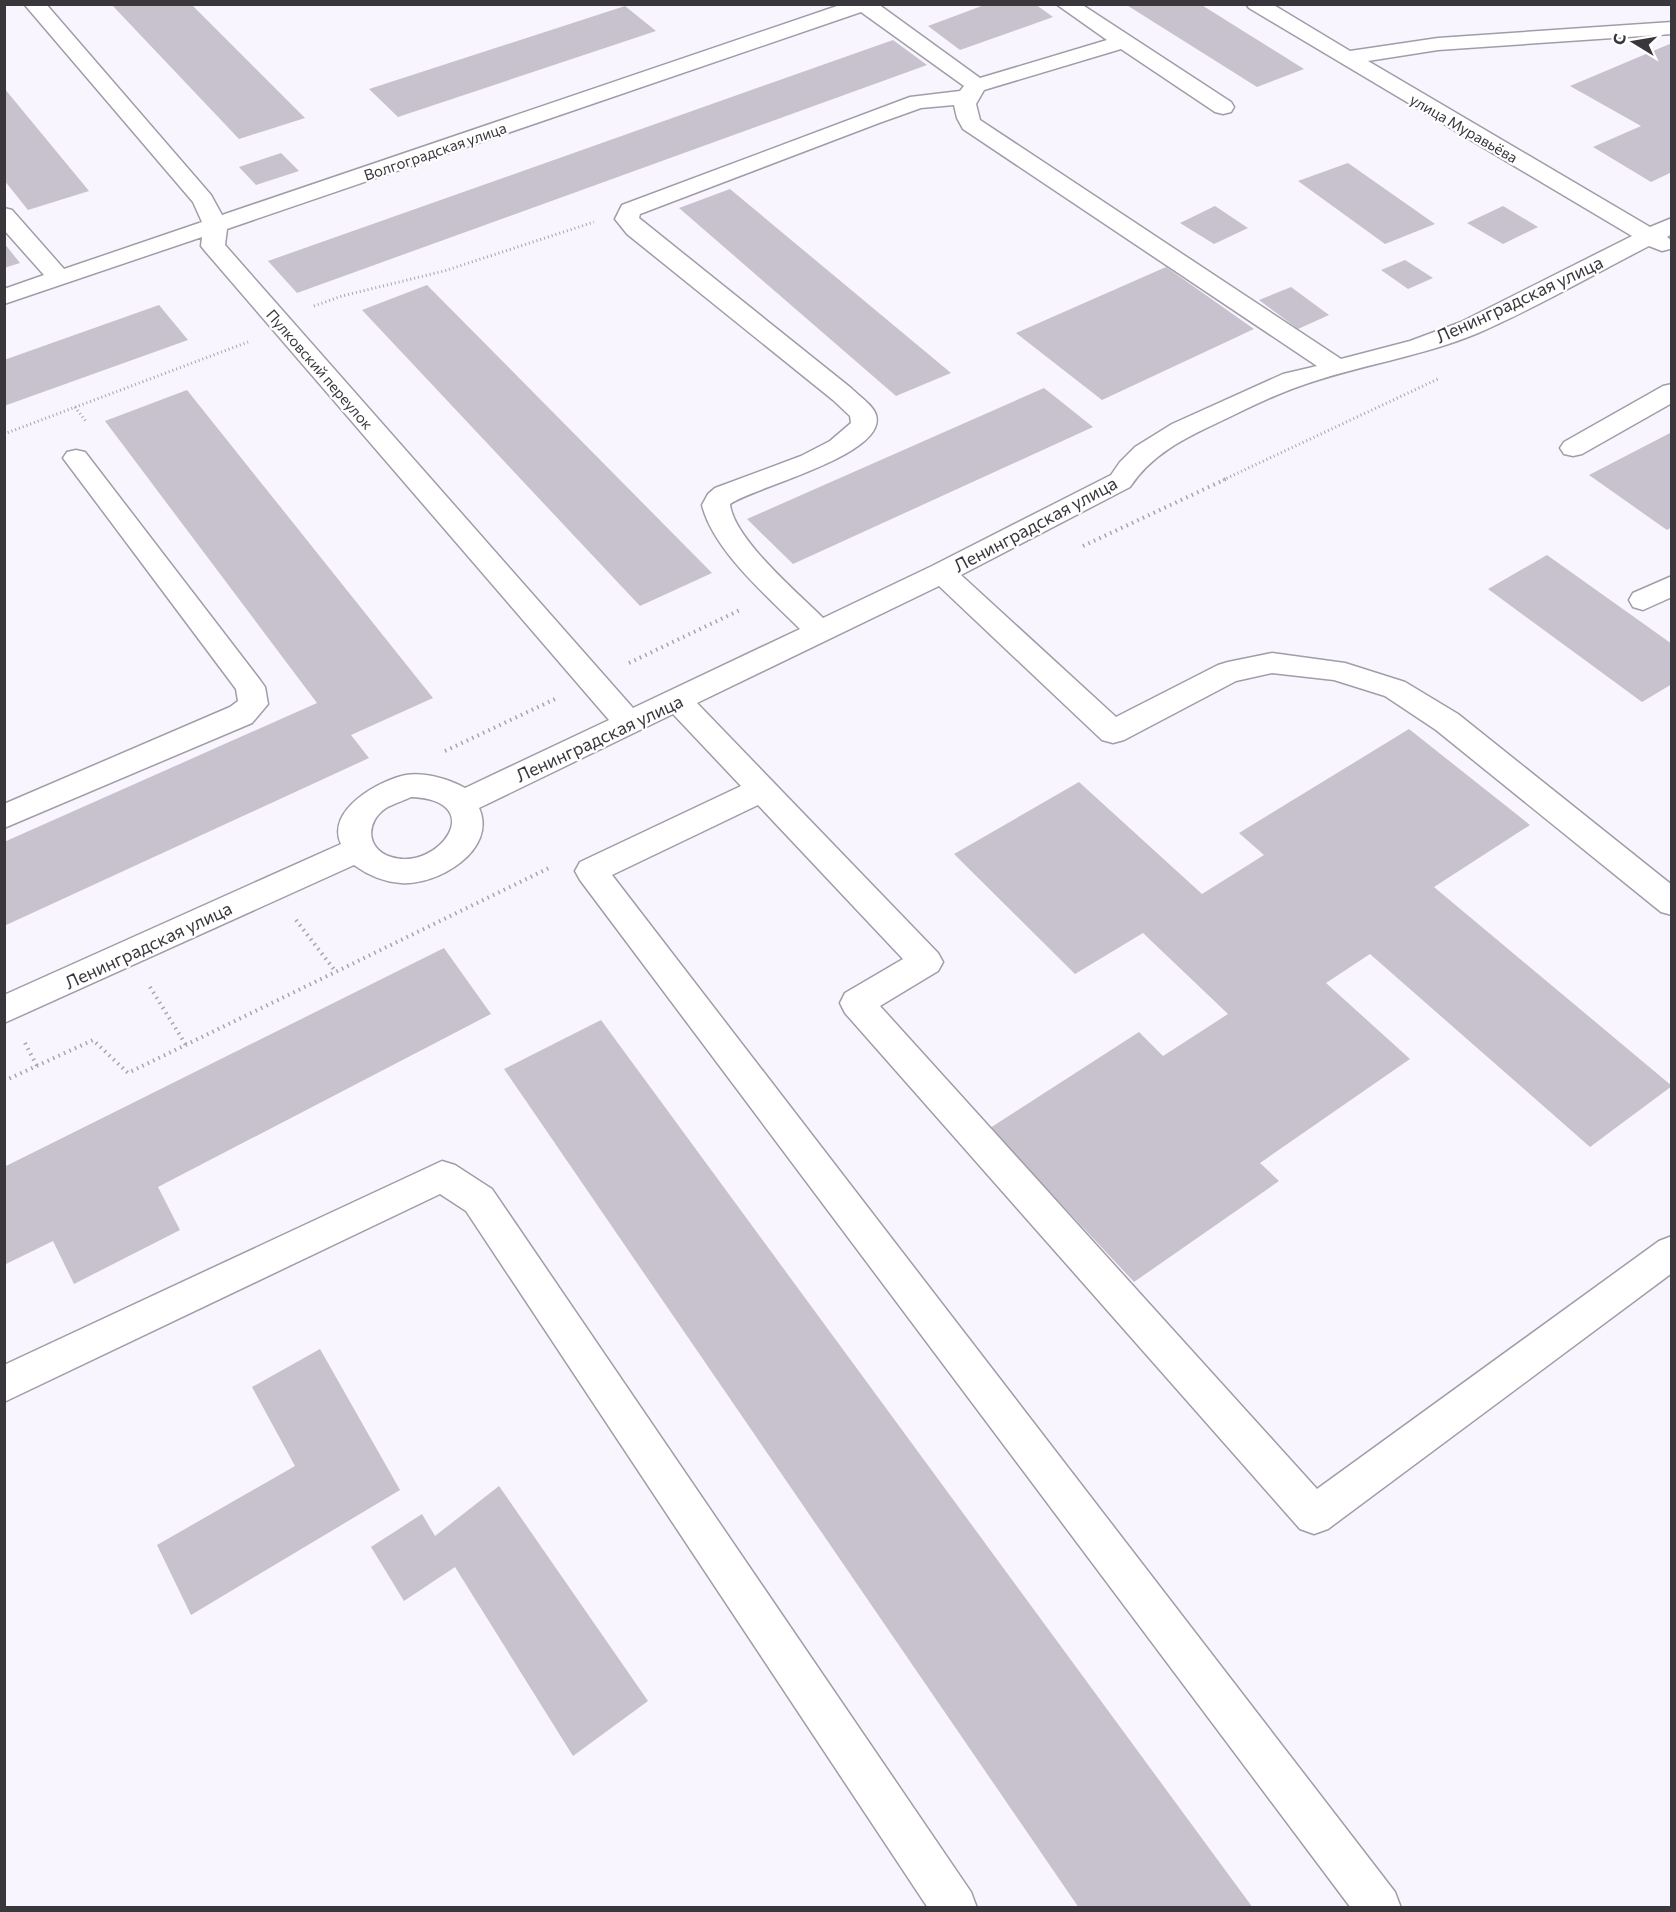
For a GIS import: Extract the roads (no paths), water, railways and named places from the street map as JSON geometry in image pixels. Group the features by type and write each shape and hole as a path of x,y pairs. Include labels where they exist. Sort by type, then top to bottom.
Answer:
{"street":[{"name":"Пулковский переулок","path":"33,4 203,200 216,225 213,246 630,724"},
{"path":"1066,4 1223,107"},
{"name":"улица Муравьёва","path":"1256,4 1345,58 1660,230 1671,250"},
{"name":"Волгоградская улица","path":"4,297 865,5"},
{"path":"865,5 970,91"},
{"path":"1345,58 1438,44 1671,28"},
{"path":"820,632 729,535 717,515 716,503 720,497 732,491 810,462 839,447 864,425 863,414 842,394 635,229 627,219 630,210 908,105 970,91 1123,42"},
{"path":"970,91 964,110 971,124 1336,367"},
{"path":"4,215 58,278"},
{"name":"Ленинградская улица","path":"462,803 942,573 1121,481 1129,468 1144,453 1181,430 1281,384 1419,345 1470,327 1660,230"},
{"path":"1573,448 1671,392"},
{"path":"4,817 242,715 253,704 250,687 76,458"},
{"path":"942,573 1113,732 1228,672 1272,663 1335,670 1395,689 1447,723 1671,903"},
{"path":"1643,600 1671,585"},
{"path":"678,701 926,962 857,1004 1314,1515 1671,1252"},
{"path":"408,786 429,786 448,792 462,803 468,817 467,832 459,847 445,860 425,868 385,869 368,861 357,850 352,834 357,818 369,802 387,792 408,786"},
{"path":"763,789 591,871 1379,1908"},
{"name":"Ленинградская улица","path":"4,1010 357,850"},
{"path":"4,1384 441,1176 479,1200 955,1908"}]}
